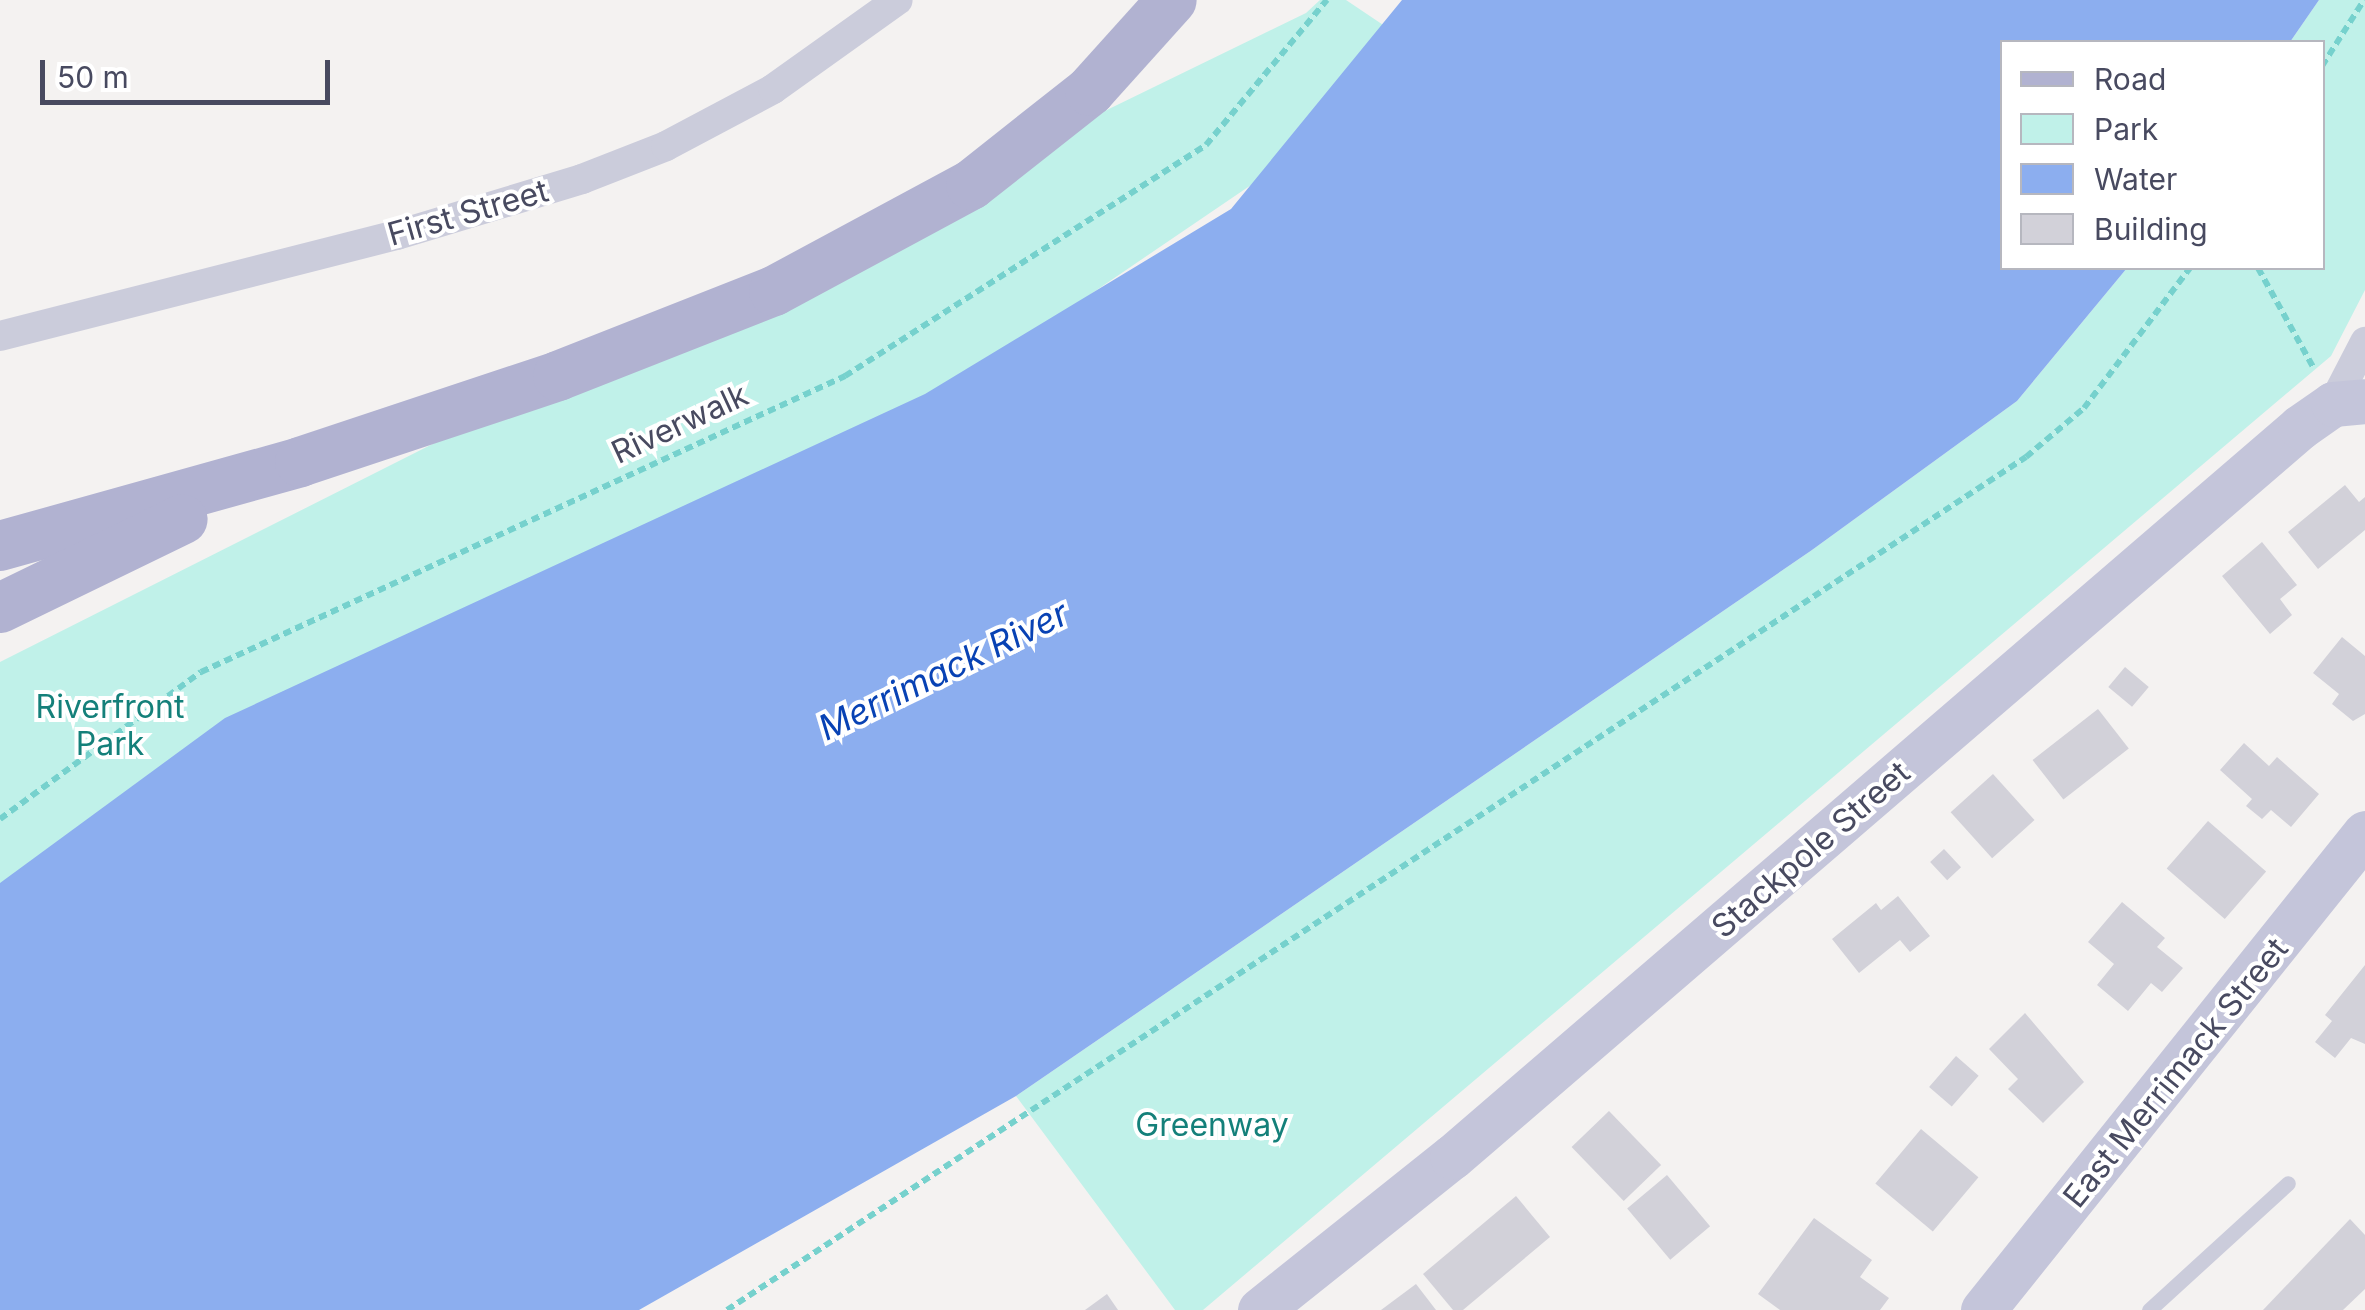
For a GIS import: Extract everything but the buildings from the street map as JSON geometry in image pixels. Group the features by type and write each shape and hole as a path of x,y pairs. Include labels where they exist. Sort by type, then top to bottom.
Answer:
{"main road":[{"path":"0,585 300,462 707,320 897,230 972,185 1090,91 1172,0"},
{"path":"0,511 300,462"},
{"path":"0,546 300,462"},
{"path":"0,608 300,462"}],"street":[{"name":"First Street","path":"0,336 397,234 582,179 746,104 898,0"},
{"path":"2349,403 2365,342"},
{"name":"Stackpole Street","path":"1260,1310 1452,1157 2349,403"},
{"name":"East Merrimack Street","path":"1983,1310 2365,833"}],"lane":[{"path":"2149,1310 2288,1183"}],"path":[{"name":"Riverwalk","path":"0,819 201,672 845,376 1206,145 1327,0"},
{"path":"2325,61 2364,0"},
{"path":"727,1310 2026,457 2084,408 2188,270"},
{"path":"2259,270 2349,403"}],"green space":[{"name":"Riverfront Park","path":"1320,0 1346,0 1419,49 1367,106 985,366 0,917 0,662 780,269 1306,13"},
{"name":"Greenway","path":"2319,0 2365,0 2365,290 2331,356 1203,1310 1175,1310 1016,1096 1812,550 2017,401 2125,270 2325,270 2325,40 2291,40"}],"water":[{"name":"Merrimack River","path":"1402,0 2319,0 2291,40 2000,40 2000,270 2125,270 2017,401 1812,550 1016,1096 639,1310 0,1310 0,883 225,718 925,394 1231,209"}]}
